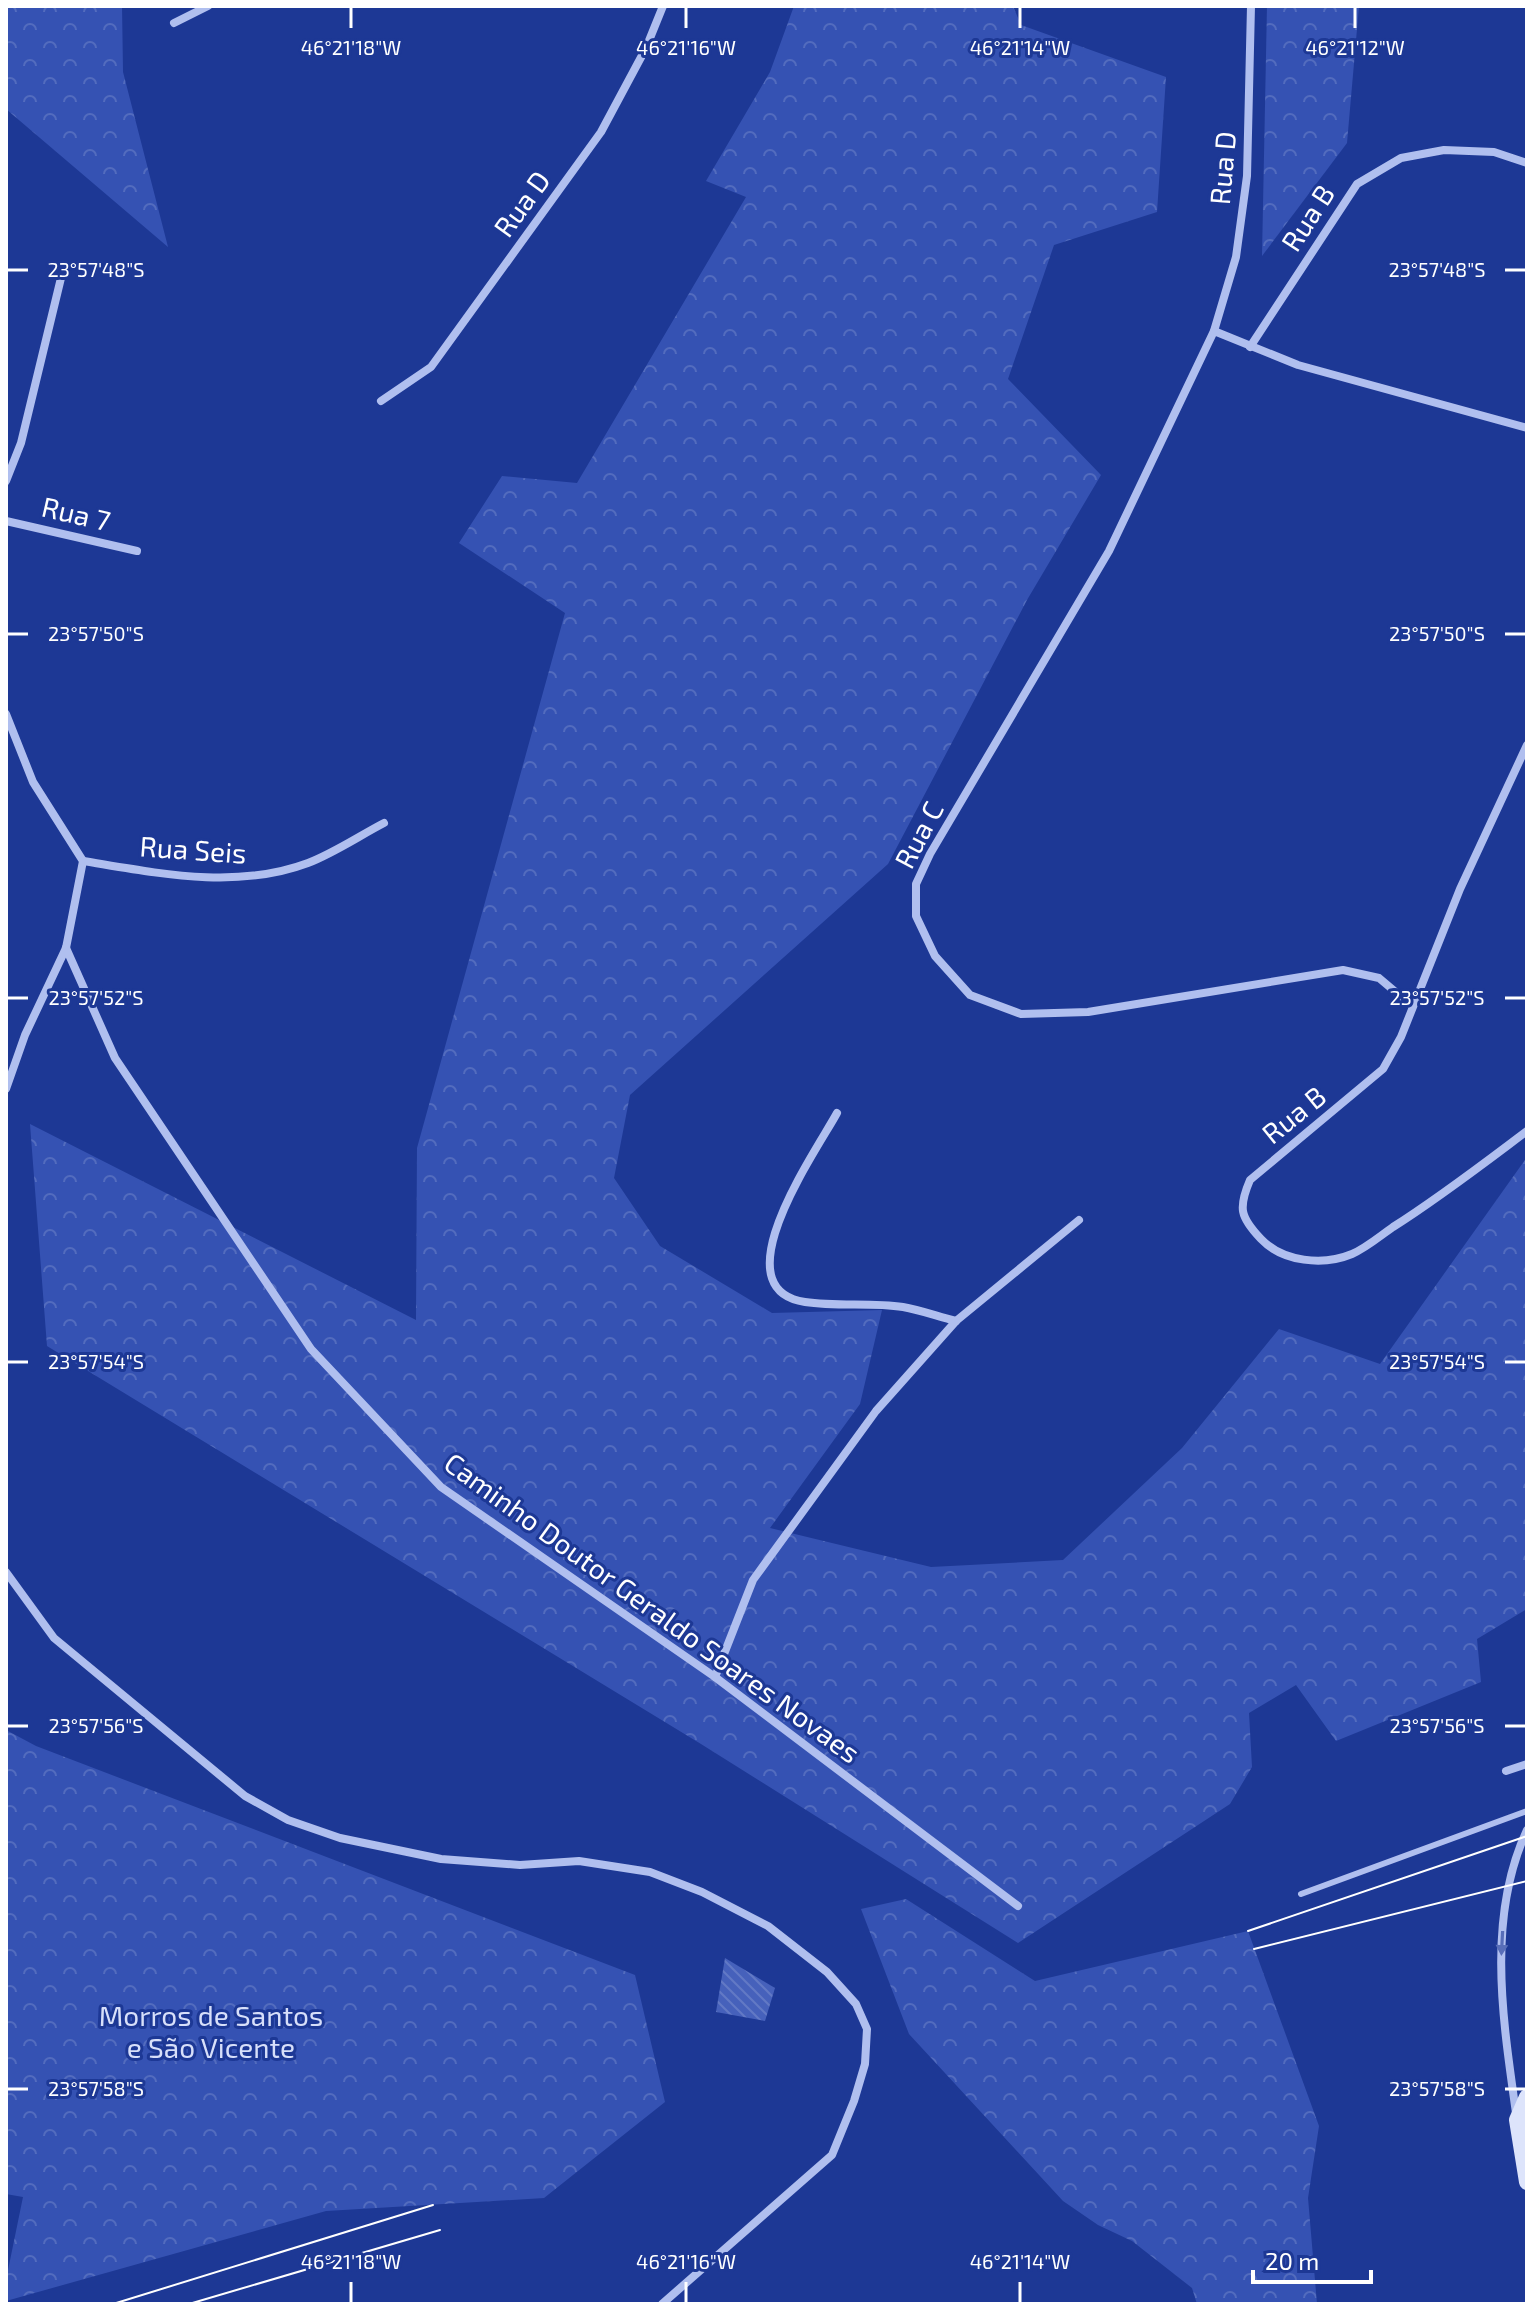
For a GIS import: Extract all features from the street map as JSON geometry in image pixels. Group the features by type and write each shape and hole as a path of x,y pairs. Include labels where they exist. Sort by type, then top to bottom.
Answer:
{"street":[{"path":"174,23 208,6"},
{"name":"Rua D","path":"381,401 431,367 601,132 646,48 663,6"},
{"name":"Rua D","path":"1214,331 1236,257 1247,176 1251,6"},
{"name":"Rua B","path":"1250,347 1357,184 1401,158 1444,150 1494,152 1527,163"},
{"path":"6,481 21,443 61,278"},
{"path":"1214,331 1298,365 1527,428"},
{"name":"Rua C","path":"1214,331 1109,551 930,854 916,884 916,916 935,956 970,995 1021,1014 1088,1012 1343,970 1379,978 1411,1005"},
{"name":"Rua 7","path":"6,521 137,551"},
{"path":"6,714 33,782 83,861 66,948 25,1035 6,1089"},
{"name":"Rua B","path":"1527,745 1460,889 1411,1005 1401,1037 1383,1069 1250,1180 1242,1199 1242,1211 1246,1223 1269,1248 1288,1257 1311,1261 1351,1254 1413,1215 1527,1131"},
{"name":"Rua Seis","path":"83,861 201,877 259,877 309,862 384,823"},
{"name":"Caminho Doutor Geraldo Soares Novaes","path":"66,948 115,1058 311,1349 441,1487 715,1677 1018,1906"},
{"path":"837,1113 783,1211 772,1238 768,1265 773,1281 781,1293 802,1302 902,1307 956,1321"},
{"path":"715,1677 753,1580 876,1411 956,1321 1079,1220"},
{"path":"6,1572 54,1638 245,1796 288,1820 340,1838 441,1859 520,1865 579,1861 650,1872 702,1892 768,1926 837,1983 856,2004 867,2029 865,2064 832,2155 662,2304"},
{"path":"1506,1771 1527,1764"},
{"path":"1527,1830 1507,1888 1502,1960 1502,2004 1527,2182"},
{"path":"1517,2120 1527,2097"}],"lane":[{"path":"1301,1894 1527,1811"}],"green space":[{"path":"6,6 122,6 123,72 168,247 6,109"},
{"path":"794,6 1013,6 1021,25 1166,77 1157,212 1054,245 1008,379 1101,475 1027,600 888,864 630,1095 614,1178 660,1246 772,1313 882,1310 860,1404 770,1528 931,1567 1063,1560 1182,1448 1279,1329 1380,1364 1527,1157 1527,1609 1477,1639 1481,1682 1336,1741 1296,1685 1249,1713 1252,1767 1230,1804 1018,1943 701,1744 47,1346 30,1124 416,1320 417,1148 565,613 459,543 502,476 577,483 746,197 706,181 770,72"},
{"path":"1267,6 1359,6 1347,143 1262,256"},
{"name":"Morros de Santos e São Vicente","path":"6,1730 36,1746 635,1975 665,2102 544,2198 326,2211 6,2301 6,2280 23,2197 6,2194"},
{"path":"906,1899 1035,1981 1248,1931 1319,2126 1308,2198 1317,2304 1197,2304 1192,2288 1132,2241 1098,2225 1063,2201 909,2034 861,1909"}],"building":[{"path":"725,1958 775,1988 765,2021 716,2012"}],"tram line":[{"path":"1248,1931 1527,1836"},
{"path":"1254,1949 1527,1881"},
{"path":"113,2304 433,2205"},
{"path":"189,2304 440,2230"}]}
